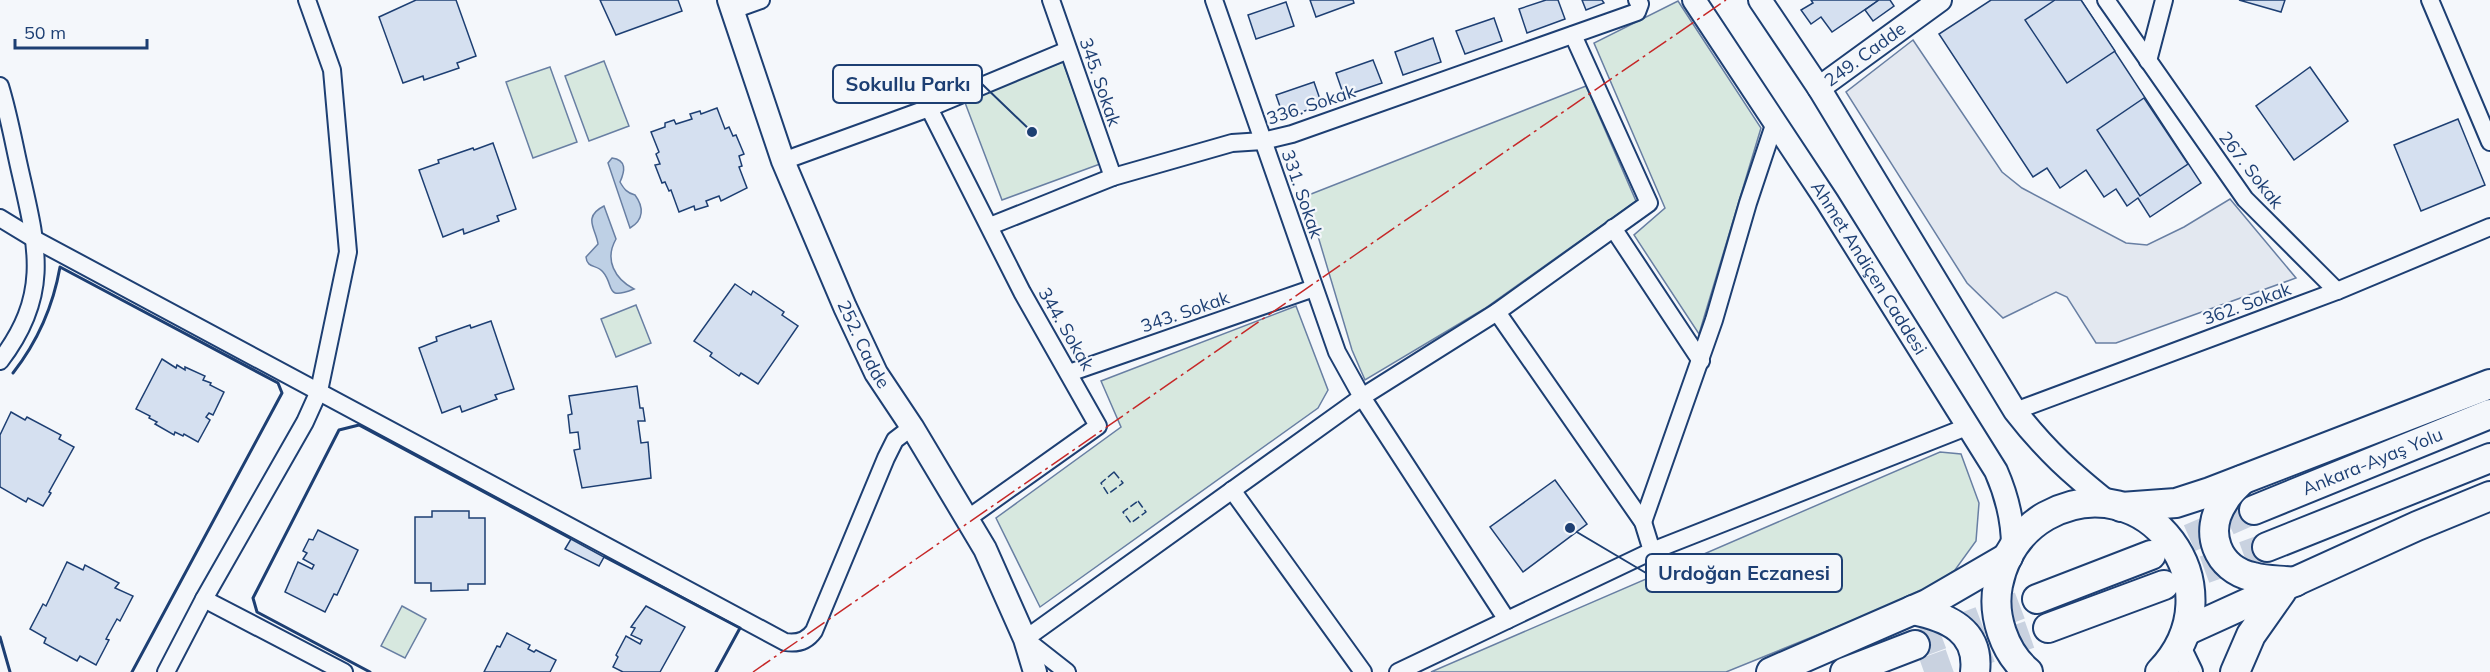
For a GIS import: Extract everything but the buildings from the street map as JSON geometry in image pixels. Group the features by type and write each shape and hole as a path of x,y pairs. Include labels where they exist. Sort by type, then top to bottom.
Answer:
{"highway":[{"path":"2028,672 2011,652 2002,633 1997,613 1997,592 2001,572 2011,552 2022,535 2038,521 2057,510 2078,505 2176,503 2242,480 2490,384"},
{"name":"Ankara-Ayaş Yolu","path":"2253,510 2490,414"},
{"path":"2267,547 2490,458"},
{"path":"2242,480 2224,500 2217,515 2214,531 2216,547 2227,565 2236,571 2253,578 2291,584"},
{"path":"2160,672 2186,650 2291,584 2416,526 2490,496"},
{"path":"2116,506 2139,514 2155,525 2169,538 2180,555 2188,573 2191,592 2186,650"},
{"path":"1771,672 1914,610 2011,552"},
{"path":"2037,599 2151,555"},
{"path":"2235,672 2261,618 2291,584"},
{"path":"2048,628 2163,585"},
{"path":"1914,610 1940,615 1962,631 1974,648 1975,672"},
{"path":"1845,672 1915,645"}],"main road":[{"name":"Ahmet Andiçen Caddesi","path":"1694,0 1775,122 1969,426 2004,490 2013,525 2011,552"},
{"path":"1760,0 1819,88 2015,411 2052,456 2116,506"},
{"name":"249. Cadde","path":"1819,88 1940,0"},
{"name":"252. Cadde","path":"731,5 783,161 864,349 984,549 1025,639 1035,672"}],"street":[{"path":"166,672 204,599 305,422 319,391 348,252 332,70 308,0"},
{"path":"731,5 761,0"},
{"name":"345. Sokak","path":"1051,0 1113,177"},
{"name":"331. Sokak","path":"1214,0 1337,352 1362,397 1507,620"},
{"name":"267. Sokak","path":"2106,0 2245,199 2337,291"},
{"path":"2148,61 2164,0"},
{"path":"2430,0 2490,142"},
{"name":"336. Sokak","path":"990,226 1113,177 1232,143 1263,141 1292,134 1637,12 1638,4"},
{"path":"1067,672 1025,639 1362,397 1497,312 1649,203 1573,35"},
{"path":"783,161 929,108 1068,50"},
{"path":"0,86 36,240 37,269 33,295 24,326 0,361"},
{"name":"344. Sokak","path":"929,108 1022,292 1098,426 968,519"},
{"path":"1642,522 1701,361 1775,122"},
{"path":"0,218 36,240 792,643 805,640 814,632 895,440 912,427"},
{"path":"1613,228 1701,361"},
{"name":"362. Sokak","path":"2015,411 2337,291 2490,228"},
{"name":"343. Sokak","path":"1069,373 1314,288"},
{"path":"1497,312 1642,522 1652,551"},
{"path":"1398,672 1652,551 1969,426"},
{"path":"1232,490 1362,672"},
{"path":"204,599 344,672"}],"shaded area":[{"path":"1678,1 1761,128 1699,334 1634,235 1665,208 1594,43"},
{"path":"1913,40 2002,172 2022,188 2126,243 2147,245 2184,227 2230,199 2296,278 2116,343 2096,343 2067,297 2056,292 2003,318 1967,283 1846,92"},
{"path":"604,61 629,126 589,141 565,76"},
{"path":"1063,62 1100,164 1002,200 964,100"},
{"path":"550,67 577,142 533,158 506,82"},
{"path":"1586,86 1636,201 1484,309 1365,380 1352,350 1306,196"},
{"path":"636,305 651,343 616,357 601,319"},
{"path":"1296,306 1328,390 1318,408 1040,607 996,518 1121,427 1101,381"},
{"path":"1940,452 1961,454 1979,503 1976,541 1955,570 1923,592 1726,672 1431,672"},
{"path":"402,606 426,619 405,658 381,646"}],"water":[{"path":"612,158 620,161 624,167 620,182 626,190 635,195 640,204 640,217 630,228 608,163"},
{"path":"604,206 616,239 611,254 613,268 621,280 634,289 625,292 614,293 607,277 598,268 590,265 586,257 598,244 592,219 597,210"}],"tunnel":[{"path":"2151,555 2254,510"},
{"path":"2165,584 2267,547"},
{"path":"1915,645 2037,599"},
{"path":"1924,672 2048,628"}],"fence":[{"path":"1114,472 1123,483 1108,494 1101,483 1114,472"},
{"path":"1138,501 1146,512 1131,523 1123,512 1138,501"}],"wall":[{"path":"13,373 30,349 49,310 60,267 278,383 282,393 132,672"},
{"path":"370,672 257,612 253,598 339,430 359,425 570,538"},
{"path":"605,557 740,628 716,672"},
{"path":"0,637 10,672"}],"power":[{"path":"753,672 1726,0"}],"place":[{"name":"Sokullu Parkı","path":"1032,132"},
{"name":"Urdoğan Eczanesi","path":"1570,528"}]}
